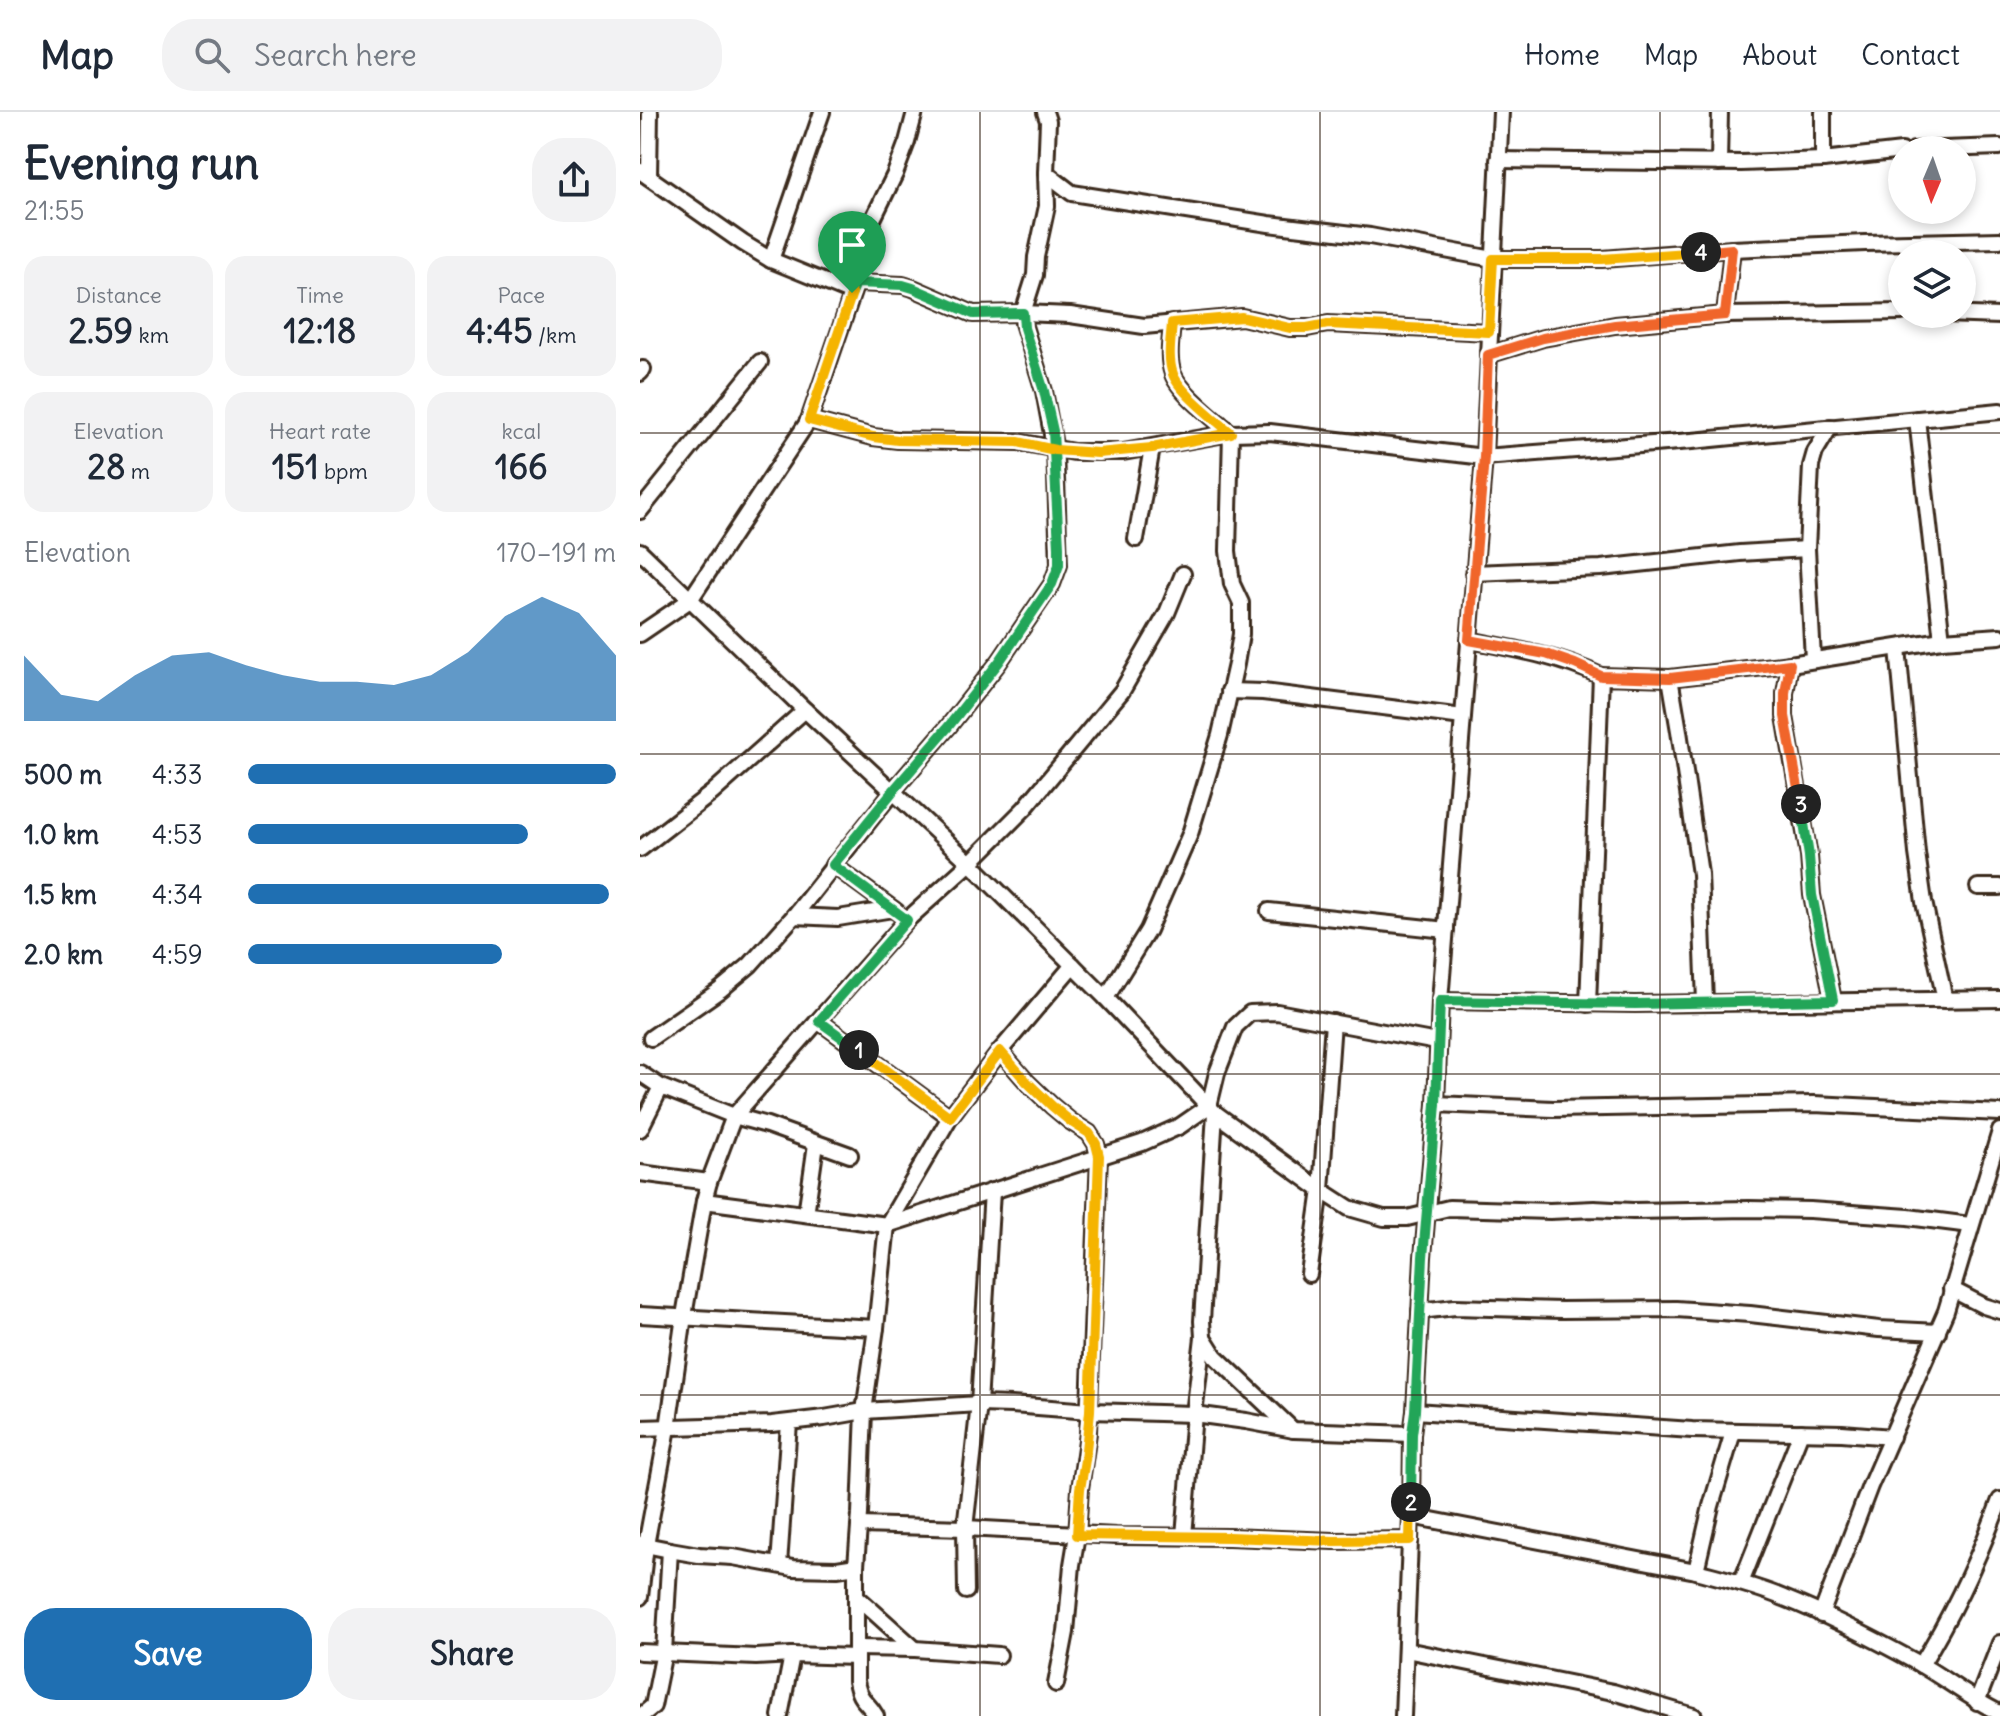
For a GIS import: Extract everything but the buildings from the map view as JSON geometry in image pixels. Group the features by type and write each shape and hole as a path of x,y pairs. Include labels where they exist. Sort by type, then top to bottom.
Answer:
{"street":[{"path":"650,112 644,174 771,260 854,288 903,285 973,314 1094,317 1144,326 1242,317 1290,328 1328,324 1489,332"},
{"path":"771,260 822,112"},
{"path":"651,1038 750,965 794,916 999,662 1057,574 1059,547 1055,450 1044,391 1024,328 1023,313 1035,275 1047,206 1048,121 1045,112"},
{"path":"1403,1716 1412,1434 1436,1104 1440,1001 1484,457 1501,112"},
{"path":"1719,163 1720,112"},
{"path":"1823,112 1823,160"},
{"path":"640,634 690,600 809,420 854,288 872,221 895,174 913,114"},
{"path":"1976,148 2000,147"},
{"path":"1498,160 1719,163 1823,160 1888,153"},
{"path":"1046,173 1072,193 1269,224 1370,236 1493,259 1602,259 1732,249 2000,240"},
{"path":"1047,206 1072,193"},
{"path":"1725,315 1732,249"},
{"path":"1488,355 1543,338 1615,325 1725,315 1888,312"},
{"path":"1976,315 2000,316"},
{"path":"1172,323 1170,362 1173,377 1231,433"},
{"path":"640,511 760,362"},
{"path":"809,420 873,437 898,440 1018,442 1055,450 1098,453 1152,448 1231,433 1270,432 1484,457 1692,441 2000,411"},
{"path":"1917,419 1942,640"},
{"path":"1813,659 1807,549 1811,466 1815,452 1830,427"},
{"path":"1106,998 1148,930 1190,834 1220,735 1241,634 1241,603 1232,584 1228,551 1231,433"},
{"path":"1136,539 1152,448"},
{"path":"1473,573 1601,568 1807,549"},
{"path":"640,551 970,863 1212,1109 1349,1208 1384,1218 1407,1218 1449,1208 1472,1207 1550,1211 1810,1210 1970,1225"},
{"path":"640,1597 643,1544 668,1428 704,1201 734,1116 907,920 1025,808 1122,691 1167,613 1183,574"},
{"path":"1469,640 1546,654 1601,676 1670,678 1790,664 1942,640 1999,637"},
{"path":"1898,648 1919,865 1945,1000"},
{"path":"1790,664 1785,716 1809,856 1812,895 1833,1000"},
{"path":"1588,1004 1601,676"},
{"path":"1670,678 1700,874 1705,1002"},
{"path":"1229,691 1263,692 1463,717"},
{"path":"640,849 712,793 805,710"},
{"path":"833,865 907,920"},
{"path":"1978,887 2000,887"},
{"path":"794,916 838,918 893,909"},
{"path":"1269,911 1446,930"},
{"path":"876,1716 859,1695 856,1681 856,1566 864,1411 887,1225 950,1117 1000,1051 1073,965"},
{"path":"1440,1001 1588,1004 2000,999"},
{"path":"1184,1536 1203,1337 1212,1109 1217,1073 1235,1027 1250,1013 1277,1012 1437,1042"},
{"path":"819,1021 950,1117"},
{"path":"1309,1274 1321,1190 1333,1022"},
{"path":"1000,1051 1052,1106 1089,1133 1099,1156 1090,1411 1066,1632 1056,1684"},
{"path":"640,1073 661,1087 734,1116 850,1155"},
{"path":"640,1129 661,1087"},
{"path":"1436,1104 1553,1109 1814,1104 2000,1113"},
{"path":"704,1201 887,1225 1142,1143 1212,1109"},
{"path":"1821,1615 1870,1486 1938,1332 2000,1131"},
{"path":"806,1214 816,1144"},
{"path":"640,1173 709,1182"},
{"path":"966,1591 965,1528 979,1404 992,1191"},
{"path":"1951,1289 2000,1311"},
{"path":"1420,1311 1455,1307 1676,1309 1938,1332"},
{"path":"640,1315 876,1328"},
{"path":"1203,1337 1215,1356 1294,1430"},
{"path":"640,1428 789,1423 864,1411 979,1404 1194,1414 1294,1430 1412,1434"},
{"path":"1415,1411 1733,1432 1892,1437"},
{"path":"779,1565 789,1423"},
{"path":"1696,1571 1733,1432"},
{"path":"1741,1583 1801,1432"},
{"path":"1921,1665 1963,1590 2000,1500"},
{"path":"1411,1516 1696,1571 1741,1583 1784,1598 1873,1639 2000,1713"},
{"path":"860,1525 1077,1535 1410,1540"},
{"path":"643,1544 793,1568 856,1566"},
{"path":"641,1716 653,1706 664,1652 670,1550"},
{"path":"856,1596 915,1649"},
{"path":"1977,1702 2000,1643"},
{"path":"640,1652 756,1657 915,1649 999,1655"},
{"path":"1406,1650 1613,1692 1694,1716"},
{"path":"780,1716 792,1655"}],"route":[{"path":"852,293 809,420 873,437 898,440 1018,442 1055,450 1074,452 1123,452 1231,433 1173,377 1170,362 1172,323 1242,317 1290,328 1328,324 1489,332 1493,259 1602,259 1732,249 1725,315 1615,325 1543,338 1488,355 1484,457 1469,640 1546,654 1601,676 1670,678 1790,664 1785,716 1809,856 1812,895 1833,1000 1635,1004 1440,1001 1436,1104 1412,1434 1410,1540 1077,1535 1090,1411 1099,1156 1096,1144 1089,1133 1070,1121 1027,1082 1000,1051 950,1117 819,1021 907,920 833,865 999,662 1052,584 1059,565 1055,450 1053,431 1024,328 1023,313 973,314 903,285 856,283 852,293"}]}
